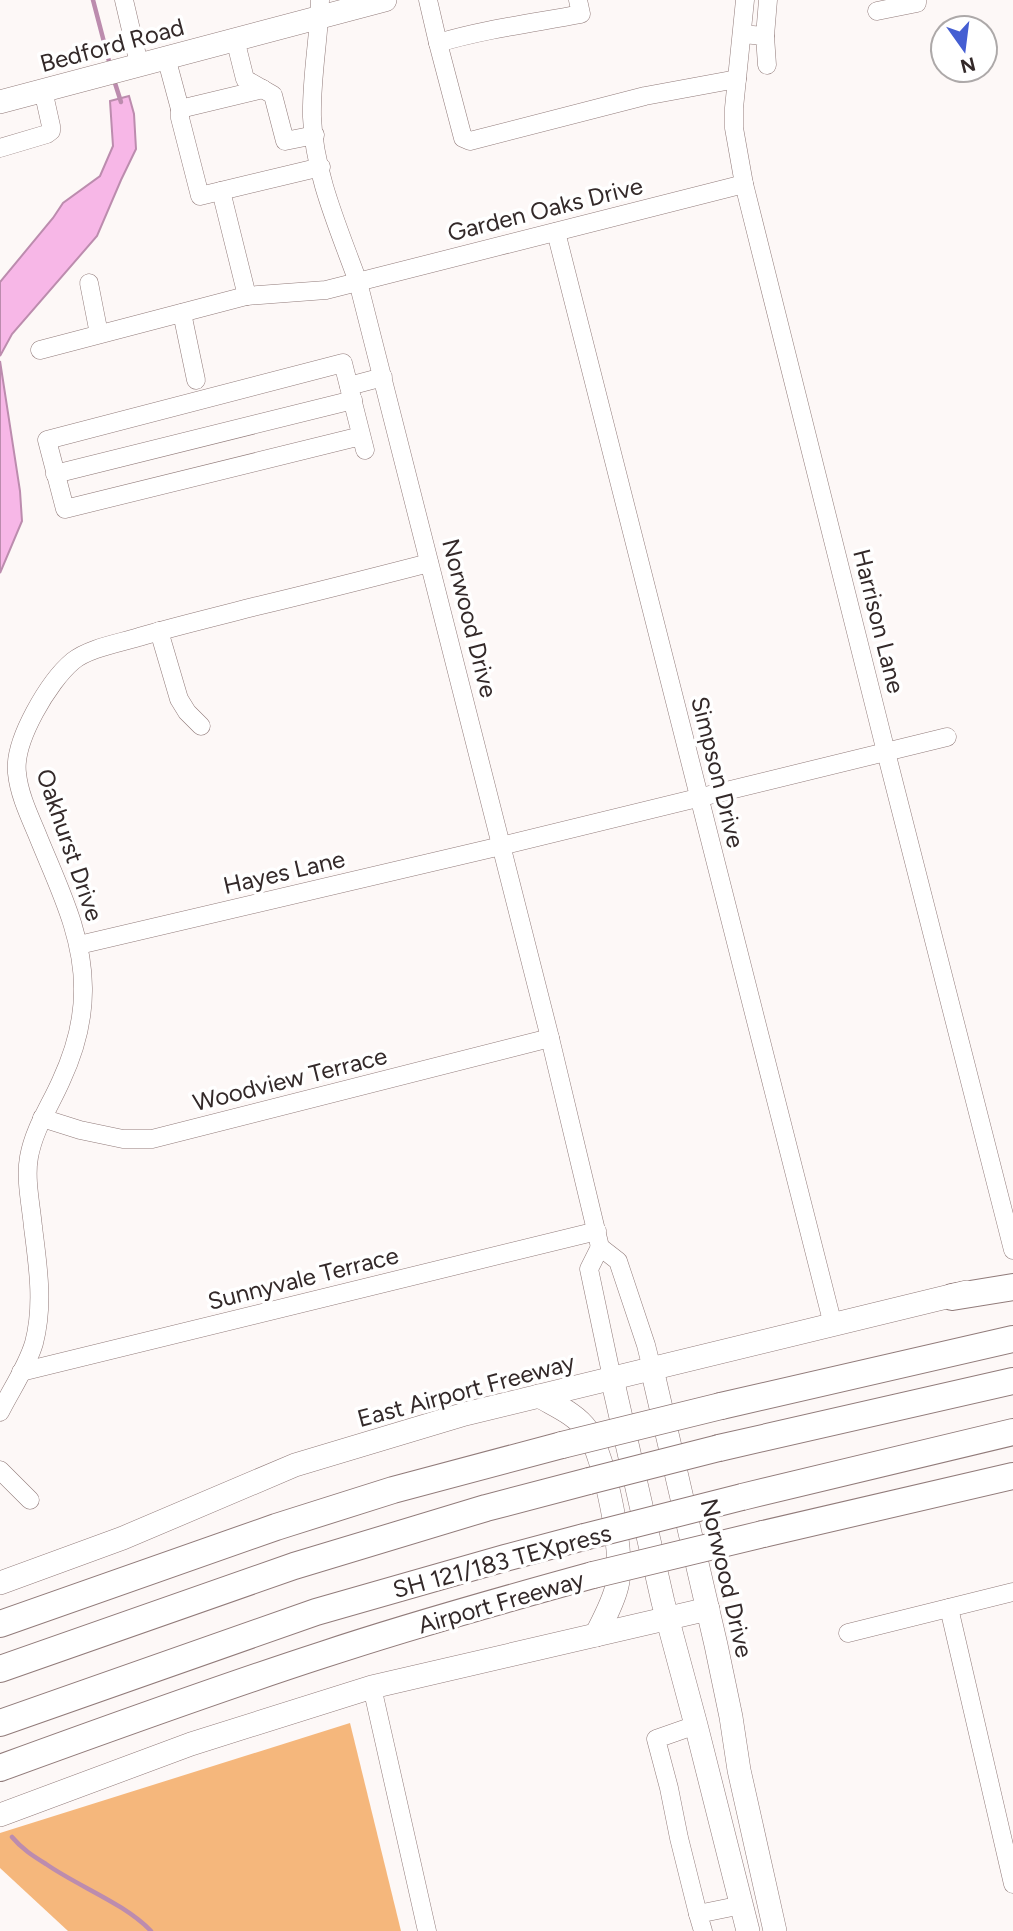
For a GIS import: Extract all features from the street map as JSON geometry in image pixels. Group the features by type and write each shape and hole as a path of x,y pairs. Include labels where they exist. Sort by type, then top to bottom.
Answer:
{"highway":[{"path":"952,1297 1013,1287"},
{"path":"0,1624 393,1490 721,1406 1013,1339"},
{"path":"0,1669 294,1566 486,1508 719,1448 1013,1381"},
{"name":"SH 121/183 TEXpress","path":"0,1723 316,1612 584,1537 1013,1432"},
{"name":"Airport Freeway","path":"0,1768 322,1655 513,1597 593,1575 1013,1476"}],"main road":[{"name":"Bedford Road","path":"0,102 235,39 320,8 385,0"},
{"path":"652,1369 952,1297 1013,1278"},
{"name":"East Airport Freeway","path":"0,1583 123,1538 295,1465 415,1428 652,1369"},
{"name":"Norwood Drive","path":"652,1369 708,1609 731,1717 739,1770 775,1931"},
{"name":"Norwood Drive","path":"612,1378 667,1618 748,1931"},
{"path":"539,1396 574,1416 587,1430 598,1453 613,1512 618,1547 618,1584 596,1635"},
{"name":"Airport Freeway","path":"0,1815 191,1744 372,1687 708,1609"},
{"path":"696,1725 731,1717"}],"street":[{"path":"122,69 124,0"},
{"path":"428,0 463,138 470,141 645,96 737,79"},
{"path":"438,43 500,28 581,14 578,0"},
{"name":"Harrison Lane","path":"745,0 734,128 744,184 1013,1250"},
{"path":"767,65 765,36 768,0"},
{"path":"877,11 917,3 917,0"},
{"name":"Norwood Drive","path":"320,8 312,118 326,192 358,282 383,377 599,1239 618,1261 652,1369"},
{"path":"741,34 765,36"},
{"path":"235,39 246,79 273,95 285,141 314,135"},
{"path":"166,57 200,197 321,167"},
{"path":"180,109 262,89"},
{"path":"0,148 51,131 43,90"},
{"name":"Garden Oaks Drive","path":"40,350 247,296 326,290 744,184"},
{"path":"221,191 247,296"},
{"name":"Simpson Drive","path":"556,232 834,1325"},
{"path":"89,282 99,334"},
{"path":"182,313 196,380"},
{"path":"343,363 351,393 363,443 65,509 47,440 343,363"},
{"path":"55,474 351,393 383,377"},
{"name":"Oakhurst Drive","path":"0,1412 34,1346 39,1318 40,1292 29,1184 29,1158 42,1118 61,1083 73,1050 80,1024 83,992 79,945 71,917 26,808 17,773 17,752 23,734 42,699 73,661 88,653 159,631 429,563"},
{"path":"159,631 179,699 201,726"},
{"path":"886,752 947,737"},
{"name":"Hayes Lane","path":"79,945 886,752"},
{"name":"Woodview Terrace","path":"42,1118 123,1139 152,1139 550,1038"},
{"name":"Norwood Drive","path":"599,1239 589,1269 612,1378"},
{"name":"Sunnyvale Terrace","path":"21,1372 599,1239"},
{"path":"0,1470 30,1500"},
{"path":"848,1633 1013,1592"},
{"path":"949,1608 1005,1810 1013,1884"},
{"path":"372,1687 427,1931"},
{"path":"696,1725 656,1739 701,1923 742,1905"}],"shaded area":[{"path":"129,96 134,114 136,149 97,236 12,334 0,356 0,282 63,203 100,176 113,146 110,101"},
{"path":"0,361 20,491 22,521 0,573"},
{"path":"350,1723 401,1931 68,1931 0,1868 0,1833"}],"waterway":[{"path":"93,0 110,65"},
{"path":"114,80 121,102"},
{"path":"12,1837 32,1855 128,1912 151,1931"}]}
